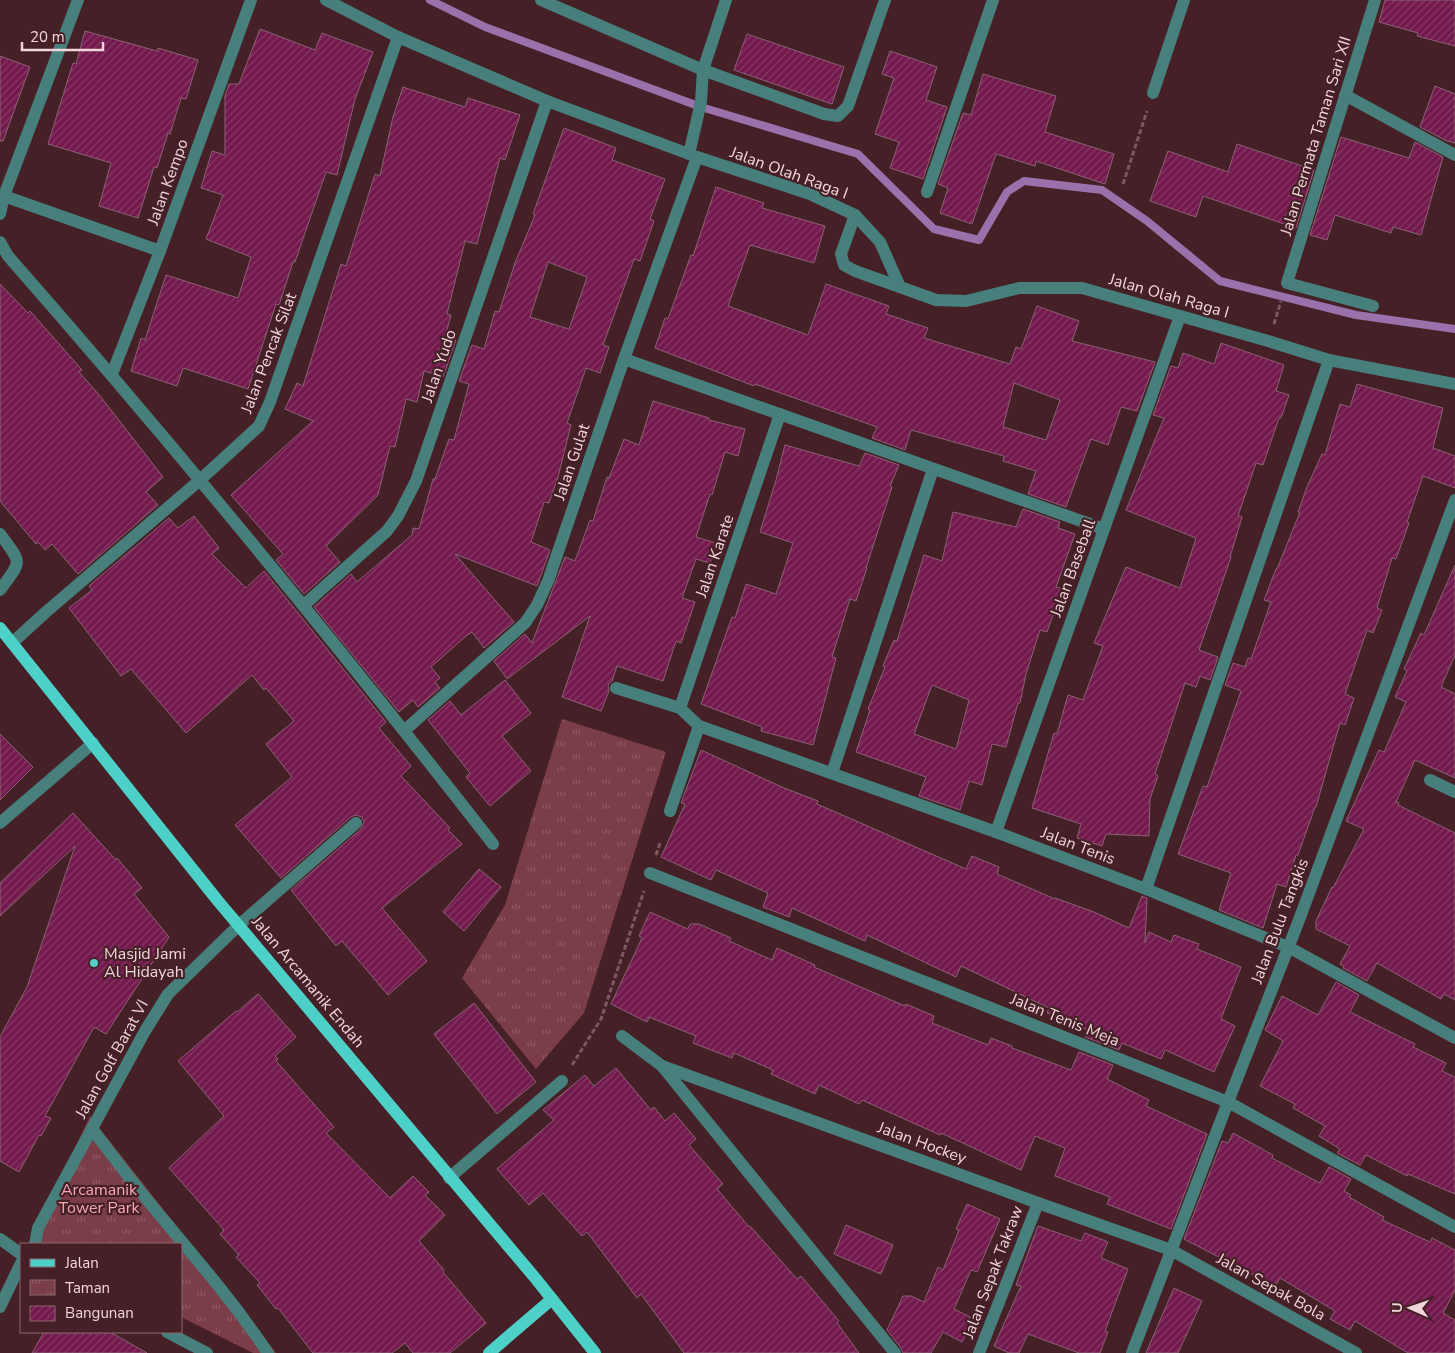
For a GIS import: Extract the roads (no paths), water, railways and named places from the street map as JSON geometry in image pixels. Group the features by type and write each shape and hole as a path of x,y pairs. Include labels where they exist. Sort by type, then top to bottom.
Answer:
{"main road":[{"name":"Jalan Arcamanik Endah","path":"0,628 239,925 595,1353"},
{"path":"489,1353 552,1299"}],"street":[{"path":"0,214 4,196 78,0"},
{"name":"Jalan Kempo","path":"112,374 160,251 251,0"},
{"name":"Jalan Olah Raga I","path":"326,0 398,37 547,101 693,156 810,194 855,214 880,242 900,287 936,300 966,301 1019,288 1082,288 1329,360 1455,384"},
{"path":"541,0 703,70 824,114 838,116 848,106 885,0"},
{"name":"Jalan Gulat","path":"405,730 525,623 537,605 548,581 564,539 693,156 694,131 701,102 703,70 726,0"},
{"path":"927,192 993,0"},
{"path":"1153,93 1184,0"},
{"name":"Jalan Permata Taman Sari XII","path":"1374,306 1287,283 1375,0"},
{"name":"Jalan Pencak Silat","path":"12,644 259,426 265,415 398,37"},
{"path":"1345,95 1455,155"},
{"name":"Jalan Yudo","path":"304,605 387,531 398,516 416,481 547,101"},
{"path":"4,196 160,251"},
{"path":"855,214 841,254 844,265 855,271 900,287"},
{"path":"0,242 8,256 112,374 304,605 494,844"},
{"name":"Jalan Baseball","path":"996,832 1180,316"},
{"path":"624,359 1104,529"},
{"path":"1146,889 1329,360"},
{"name":"Jalan Karate","path":"680,708 780,414"},
{"path":"832,773 933,469"},
{"name":"Jalan Bulu Tangkis","path":"1132,1353 1288,948 1455,500"},
{"path":"0,534 16,556 18,562 0,590"},
{"path":"616,688 680,708"},
{"name":"Jalan Tenis","path":"680,708 699,726 996,832 1146,889 1288,948 1455,1038"},
{"path":"670,810 699,726"},
{"path":"0,823 93,743"},
{"path":"1430,780 1455,792"},
{"name":"Jalan Golf Barat VI","path":"34,1243 38,1228 145,1031 168,994 239,925 356,823"},
{"name":"Jalan Tenis Meja","path":"650,873 1228,1102 1455,1227"},
{"name":"Jalan Hockey","path":"622,1036 662,1066 895,1353"},
{"name":"Jalan Hockey","path":"662,1066 1171,1250"},
{"path":"450,1178 562,1082"},
{"path":"92,1129 151,1205 217,1283 268,1353"},
{"name":"Jalan Sepak Takraw","path":"979,1353 1038,1203"},
{"path":"0,1239 20,1253"},
{"name":"Jalan Sepak Bola","path":"1171,1250 1356,1353"},
{"path":"0,1307 20,1265"},
{"path":"169,1333 205,1353"}],"waterway":[{"path":"430,0 485,27 701,107 858,154 934,229 979,240 1007,192 1024,181 1102,190 1147,221 1220,281 1356,315 1455,329"}],"place":[{"name":"Masjid Jami Al Hidayah","path":"94,963"}],"park label":[{"name":"Arcamanik Tower Park","path":"99,1199"}]}
